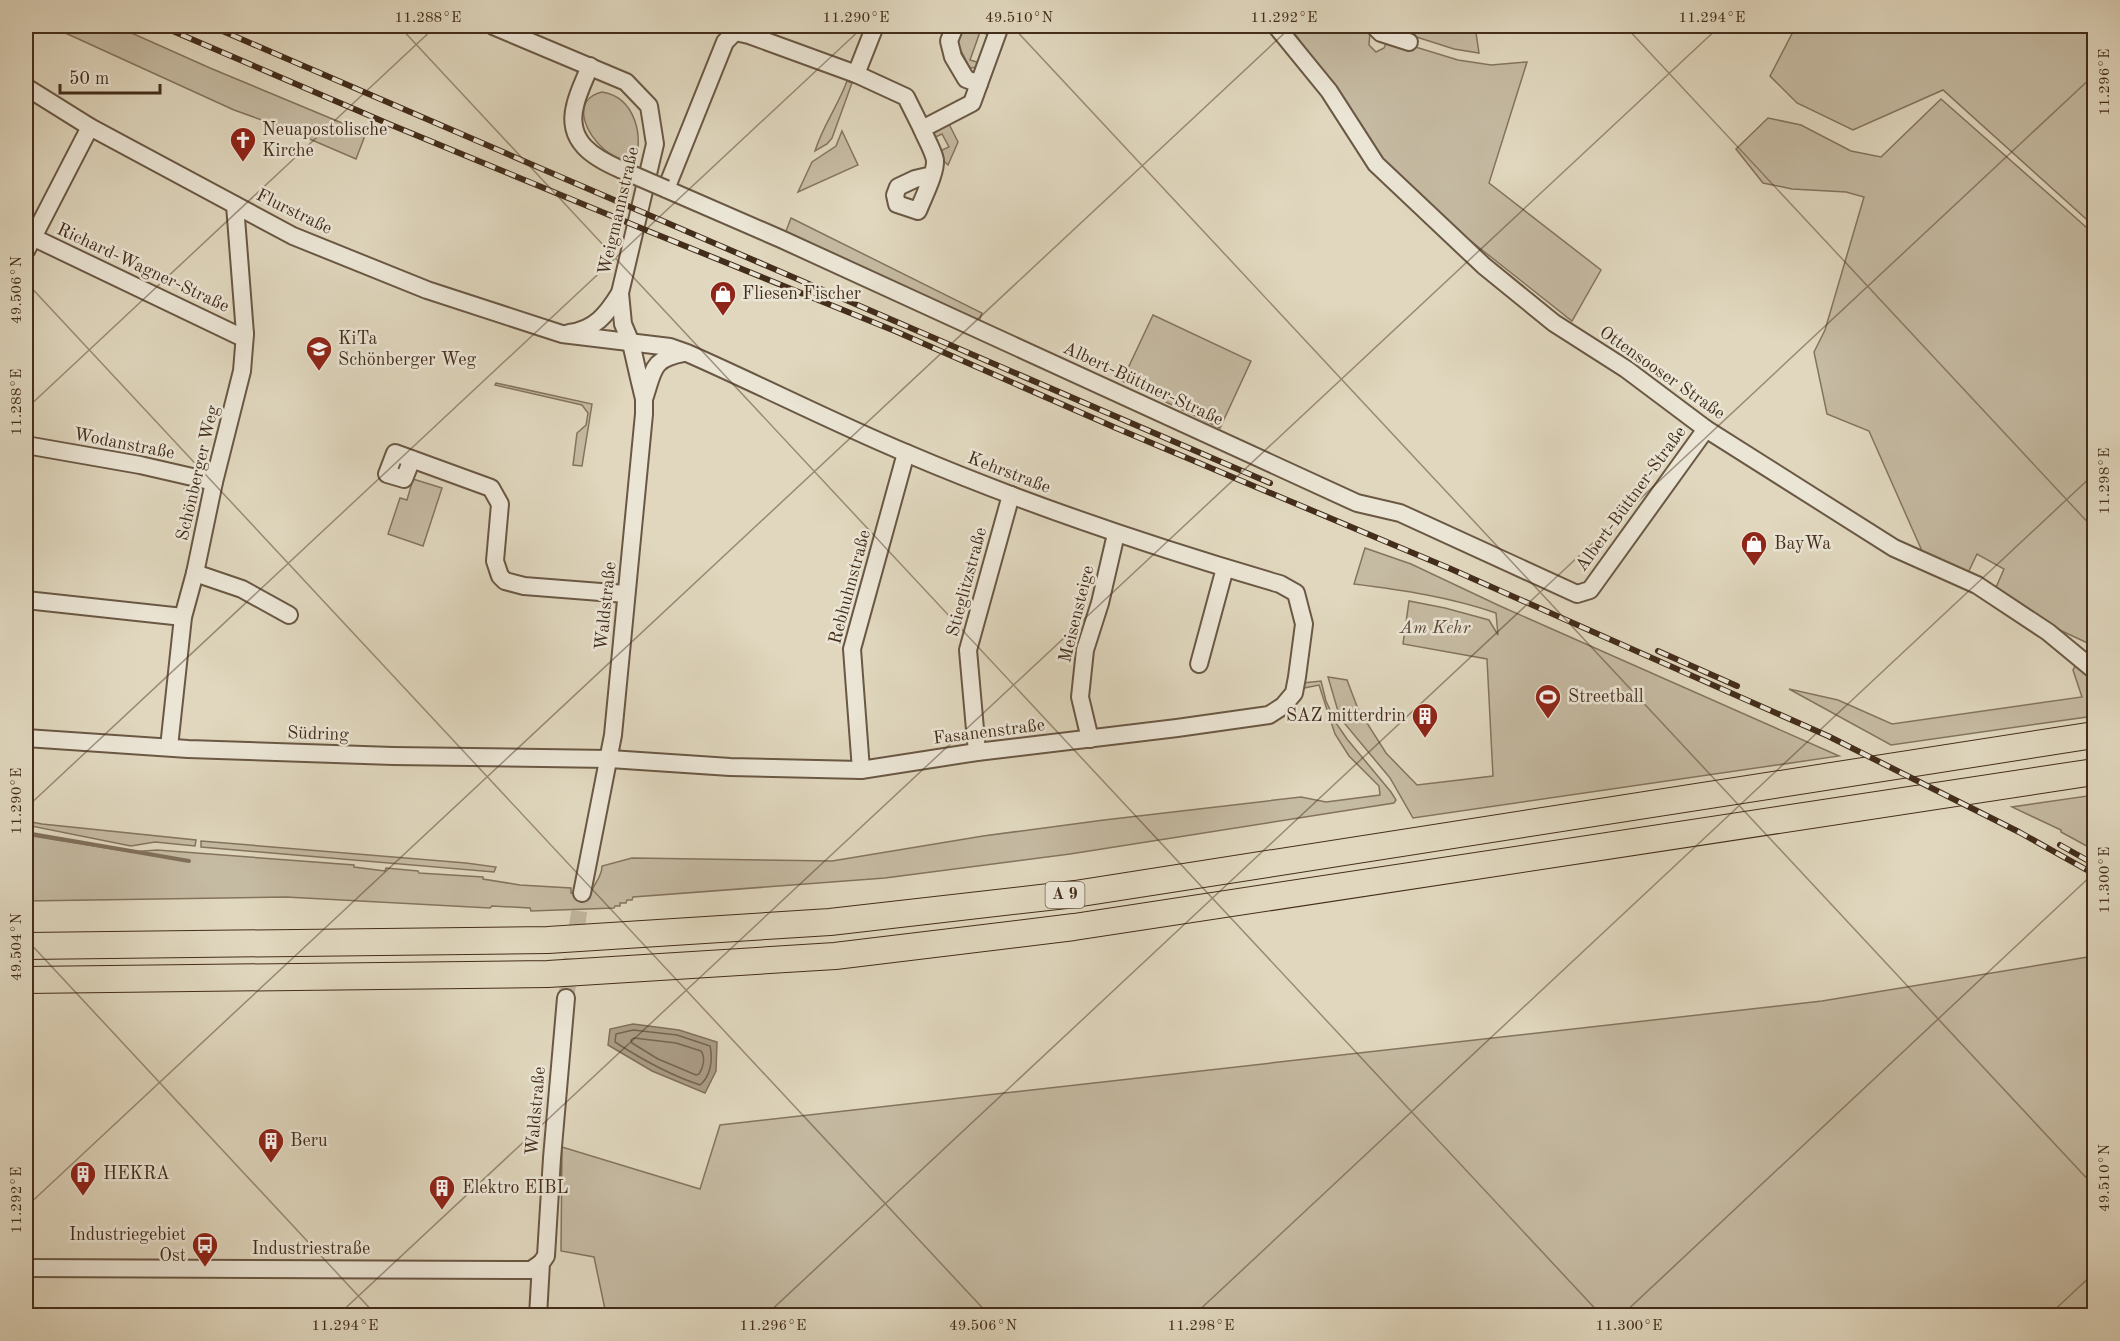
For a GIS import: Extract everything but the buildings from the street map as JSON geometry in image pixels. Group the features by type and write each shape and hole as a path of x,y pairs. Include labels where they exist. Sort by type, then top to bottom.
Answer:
{"highway":[{"name":"A 9","path":"26,946 548,940 830,922 1075,894 2094,735"},
{"name":"A 9","path":"26,980 548,974 835,956 1074,927 2094,772"}],"street":[{"name":"Weigmannstraße","path":"493,26 626,82 648,106 655,144 620,293 623,324"},
{"path":"856,74 874,26"},
{"path":"955,26 949,41 953,57 966,79 979,84"},
{"path":"922,129 972,103 1000,26"},
{"name":"Ottensooser Straße","path":"1276,26 1329,91 1376,164 1484,266 1554,323 1626,369 1706,429 1894,548 1977,585 2048,632 2094,670"},
{"path":"1374,26 1381,33 1409,42"},
{"path":"666,189 725,42 735,32 856,74 906,97 934,159 932,175"},
{"name":"Albert-Büttner-Straße","path":"590,66 574,106 574,121 578,140 599,160 781,239 1357,503 1400,513 1577,594 1590,590 1706,429"},
{"name":"Flurstraße","path":"26,87 90,127 293,236 427,290 562,334 631,343"},
{"path":"28,241 90,127"},
{"name":"Schönberger Weg","path":"169,747 183,617 242,371 245,334 235,205"},
{"name":"Richard-Wagner-Straße","path":"28,241 239,336 245,334"},
{"path":"562,334 594,326 607,313 620,293"},
{"name":"Waldstraße","path":"582,893 610,759 640,468 644,399 631,343 623,324"},
{"name":"Kehrstraße","path":"631,343 670,347 687,352 906,453 1011,495 1116,534 1280,584 1296,592 1304,624"},
{"path":"644,399 656,364 666,356 687,352"},
{"name":"Wodanstraße","path":"26,445 140,465 214,482"},
{"name":"Rebhuhnstraße","path":"861,770 852,648 906,453"},
{"path":"412,459 491,488 500,504 495,561 498,571 505,580 524,586 626,594"},
{"name":"Stieglitzstraße","path":"977,752 968,650 1011,495"},
{"name":"Meisensteige","path":"1090,739 1080,697 1085,650 1100,603 1116,534"},
{"path":"1199,664 1225,568"},
{"path":"195,573 242,589 289,615"},
{"path":"26,600 183,617"},
{"name":"Fasanenstraße","path":"610,759 730,767 861,770 977,752 1269,715 1283,706 1294,693 1304,624"},
{"name":"Südring","path":"26,738 169,747 393,756 610,759"},
{"name":"Waldstraße","path":"541,1263 546,1256 566,998"},
{"path":"538,1316 541,1263"},
{"name":"Industriestraße","path":"26,1268 531,1270 541,1263"}],"green space":[{"path":"50,26 116,26 366,133 356,159 284,128 234,110"},
{"path":"962,26 993,26 990,35 980,32 970,60 980,63 977,67 969,66 956,41"},
{"path":"1289,26 1365,26 1370,31 1369,45 1376,52 1384,48 1387,41 1396,41 1458,60 1491,65 1527,62 1489,183 1601,270 1572,321 1453,227 1401,179 1376,151 1334,87"},
{"path":"1382,26 1475,26 1479,53 1454,49"},
{"path":"1796,26 2094,26 2094,226 1943,90 1853,130 1797,103 1770,76"},
{"path":"847,81 852,83 832,138 815,151 822,133"},
{"path":"602,92 613,95 630,110 638,142 634,165 605,150 587,128 584,119 586,102 592,96"},
{"path":"1941,99 2094,234 2094,646 2034,618 1994,592 2004,569 1977,554 1966,577 1926,560 1869,431 1827,414 1814,352 1825,330 1864,197 1846,192 1792,189 1763,183 1736,149 1768,118 1801,125 1851,151 1881,157"},
{"path":"949,124 958,142 948,165 940,151 949,147 942,134 933,138 934,132"},
{"path":"842,131 858,165 798,192 812,162 836,146"},
{"path":"791,218 982,313 979,321 789,234 786,231"},
{"path":"1153,315 1251,361 1220,428 1122,381"},
{"path":"496,383 592,404 582,466 573,465 577,433 586,425 588,413 582,405 495,385"},
{"path":"413,479 442,488 423,546 388,534 400,498 407,500"},
{"name":"Am Kehr","path":"1365,548 1411,564 1500,606 1839,756 1413,818 1390,778 1340,718 1328,677 1347,680 1358,709 1386,753 1417,785 1493,776 1487,659 1403,644 1409,601 1489,620 1498,635 1496,613 1444,598 1354,584"},
{"path":"2075,666 2084,666 2094,678 2094,716 1891,745 1789,689 1838,700 1892,724 2082,697 2073,670"},
{"path":"1321,681 1326,701 1336,723 1391,792 1396,800 1394,803 1070,854 885,878 633,897 632,900 620,903 620,906 614,908 531,911 530,908 492,906 490,908 286,897 26,901 26,835 131,852 157,850 354,865 354,867 385,871 386,868 418,871 419,873 483,877 483,879 520,885 571,888 571,893 591,892 600,876 602,866 632,858 832,861 983,836 1104,820 1301,797 1326,802 1380,795 1379,786 1349,756 1335,734 1319,685 1304,688 1303,683"},
{"path":"2094,795 2094,850 2061,830 2012,807"},
{"path":"26,821 196,840 195,846 155,842 131,846 26,825"},
{"path":"201,841 496,867 494,872 201,847"},
{"path":"2094,956 2094,1315 600,1316 606,1314 594,1257 561,1251 562,1147 700,1189 720,1125 1822,1001"}],"water":[{"path":"633,1024 679,1030 717,1042 716,1071 705,1093 652,1071 608,1045 610,1029"}],"waterway":[{"path":"26,833 189,861"}],"tunnel":[{"path":"566,998 582,893"}],"railway":[{"path":"161,26 389,124 895,331 1116,428 1451,569 1828,736 2019,832 2094,874"},
{"path":"211,26 1270,483"},
{"path":"1658,651 1737,686"},
{"path":"2060,845 2094,864"}],"place":[{"name":"Neuapostolische Kirche","path":"243,163"},
{"name":"Fliesen Fischer","path":"723,317"},
{"name":"KiTa Schönberger Weg","path":"319,372"},
{"name":"BayWa","path":"1754,567"},
{"name":"Streetball","path":"1548,720"},
{"name":"SAZ mitterdrin","path":"1425,739"},
{"name":"Beru","path":"271,1164"},
{"name":"HEKRA","path":"83,1197"},
{"name":"Elektro EIBL","path":"442,1211"},
{"name":"Industriegebiet Ost","path":"205,1268"}]}
